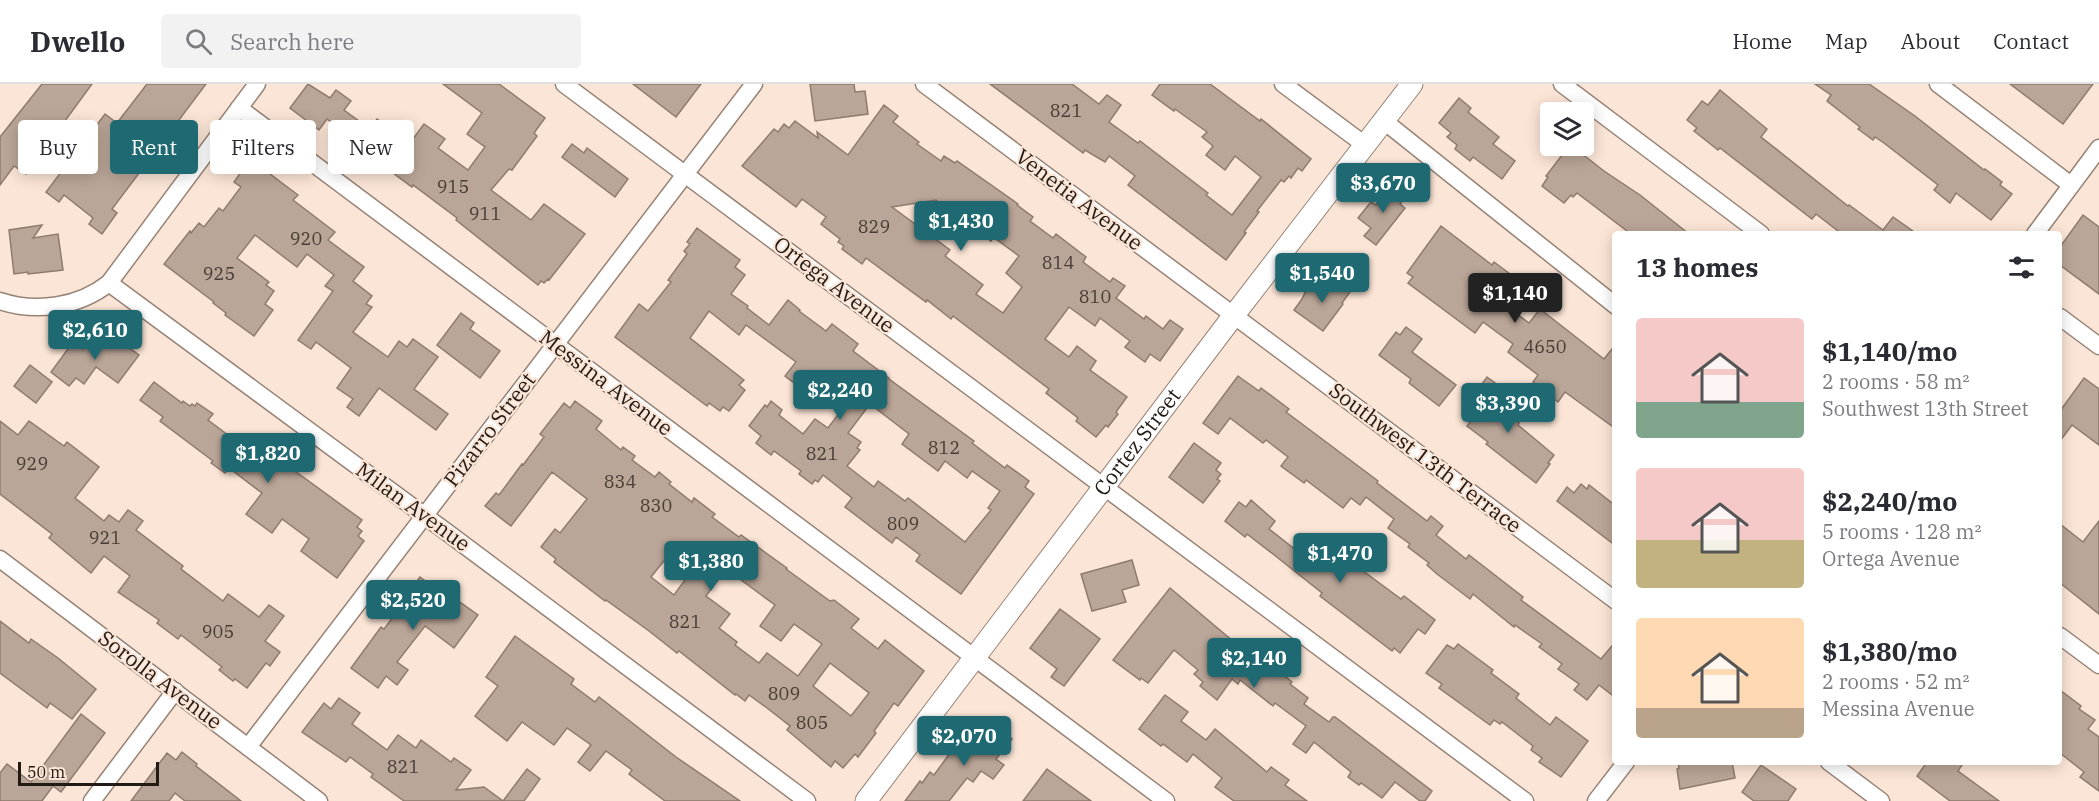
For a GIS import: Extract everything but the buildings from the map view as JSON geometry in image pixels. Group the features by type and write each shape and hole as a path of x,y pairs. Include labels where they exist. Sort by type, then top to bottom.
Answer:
{"street":[{"path":"0,301 22,306 52,306 81,299 109,283 257,84"},
{"name":"Ortega Avenue","path":"564,84 1526,801"},
{"name":"Pizarro Street","path":"248,747 754,84"},
{"name":"Venetia Avenue","path":"924,84 1234,315"},
{"path":"1283,84 1365,145"},
{"name":"Cortez Street","path":"866,801 1412,84"},
{"path":"1562,84 1757,231"},
{"path":"1938,84 2071,185"},
{"name":"Messina Avenue","path":"239,108 1166,801"},
{"path":"1384,121 1612,303"},
{"path":"2037,231 2099,148"},
{"name":"Milan Avenue","path":"109,283 807,801"},
{"name":"Southwest 13th Terrace","path":"1234,315 1612,599"},
{"path":"2062,318 2099,346"},
{"name":"Sorolla Avenue","path":"0,559 319,801"},
{"path":"2062,638 2099,666"},
{"path":"92,801 175,691"},
{"path":"1596,801 1624,765"},
{"path":"1833,765 1881,801"}]}
